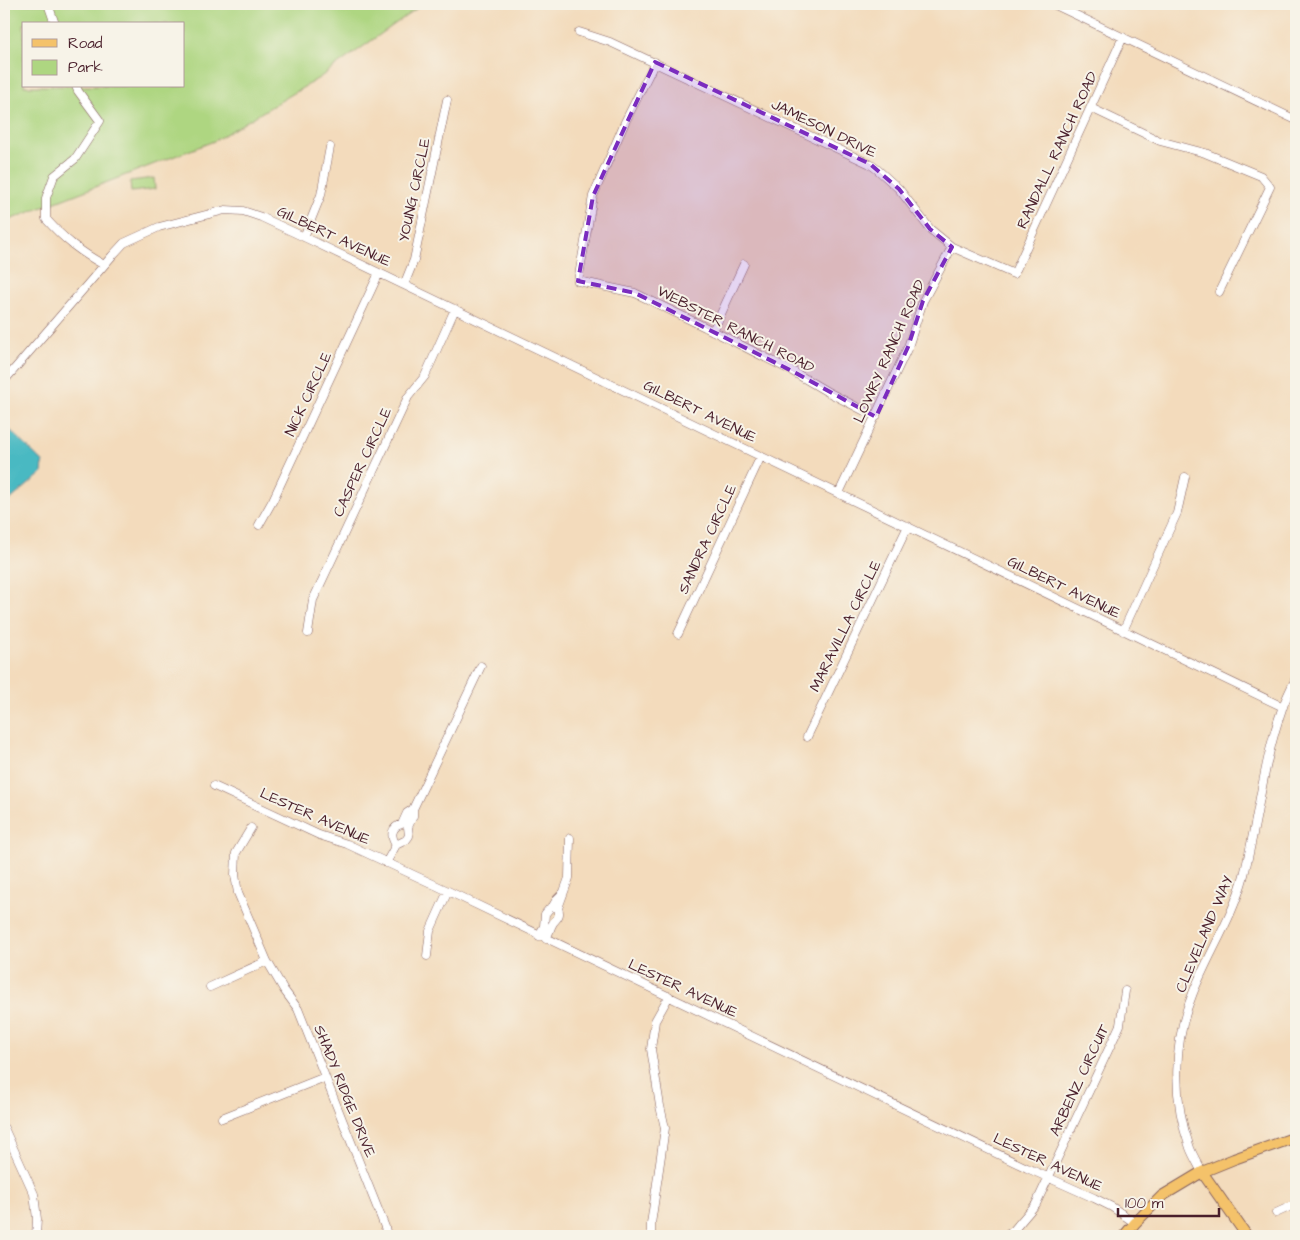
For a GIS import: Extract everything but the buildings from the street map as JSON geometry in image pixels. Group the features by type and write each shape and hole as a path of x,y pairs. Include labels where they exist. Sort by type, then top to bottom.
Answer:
{"main road":[{"path":"1124,1236 1162,1196 1202,1172 1296,1138"},
{"path":"1202,1172 1247,1236"}],"street":[{"path":"48,4 54,22"},
{"path":"1053,4 1296,120"},
{"name":"JAMESON DRIVE","path":"580,32 610,42 655,62 870,164 898,189 930,229 952,246 1014,274"},
{"name":"RANDALL RANCH ROAD","path":"1014,274 1124,37"},
{"name":"WEBSTER RANCH ROAD","path":"655,62 625,122 593,196 578,281 635,294 713,330 876,417"},
{"path":"77,88 100,121 75,159 54,176 46,198 46,219 81,252 104,265"},
{"name":"YOUNG CIRCLE","path":"404,285 414,260 447,100"},
{"path":"1091,108 1160,141 1205,153 1261,176 1270,187 1219,292"},
{"path":"304,237 322,194 330,147"},
{"name":"GILBERT AVENUE","path":"4,381 124,243 159,227 225,210 244,211 261,217 455,309 1282,707"},
{"name":"LOWRY RANCH ROAD","path":"839,493 908,347 923,301 952,246"},
{"path":"713,330 744,264"},
{"name":"NICK CIRCLE","path":"259,525 273,500 379,273"},
{"name":"CASPER CIRCLE","path":"308,633 313,600 408,397 425,376 455,309"},
{"name":"SANDRA CIRCLE","path":"678,634 761,456"},
{"path":"1124,631 1177,513 1185,477"},
{"name":"MARAVILLA CIRCLE","path":"807,737 908,526"},
{"path":"386,863 396,845 406,840 409,836 408,827 413,809 481,666"},
{"name":"CLEVELAND WAY","path":"1202,1172 1191,1150 1179,1105 1178,1052 1183,1019 1193,992 1232,911 1239,891 1257,817 1268,758 1282,707 1296,678"},
{"name":"LESTER AVENUE","path":"214,786 319,835 347,844 448,891 1112,1207 1135,1223"},
{"path":"396,845 393,841 393,830 396,825 402,824 407,814 413,809"},
{"name":"SHADY RIDGE DRIVE","path":"250,828 236,853 235,875 238,893 267,961 284,990 298,1008 387,1236"},
{"path":"543,937 558,919 560,913 558,908 569,878 570,838"},
{"path":"427,956 430,931 448,891"},
{"path":"543,937 545,914 563,893"},
{"path":"210,987 267,961"},
{"name":"ARBENZ CIRCUIT","path":"1006,1236 1013,1231 1036,1204 1049,1178 1120,1025 1125,991"},
{"path":"652,1236 652,1215 665,1128 658,1098 651,1049 656,1021 669,996"},
{"path":"222,1118 326,1077"},
{"path":"4,1130 34,1194 37,1219 36,1236"},
{"path":"1276,1213 1296,1204"}],"highlighted area":[{"path":"655,62 870,164 899,189 930,229 952,247 923,301 908,347 876,417 792,371 635,293 578,281 593,196"}],"green space":[{"path":"4,4 423,4 319,78 214,141 4,222"},
{"path":"154,178 155,189 131,192 130,181"}],"water":[{"path":"4,428 8,428 43,462 42,473 10,500 4,498"}]}
